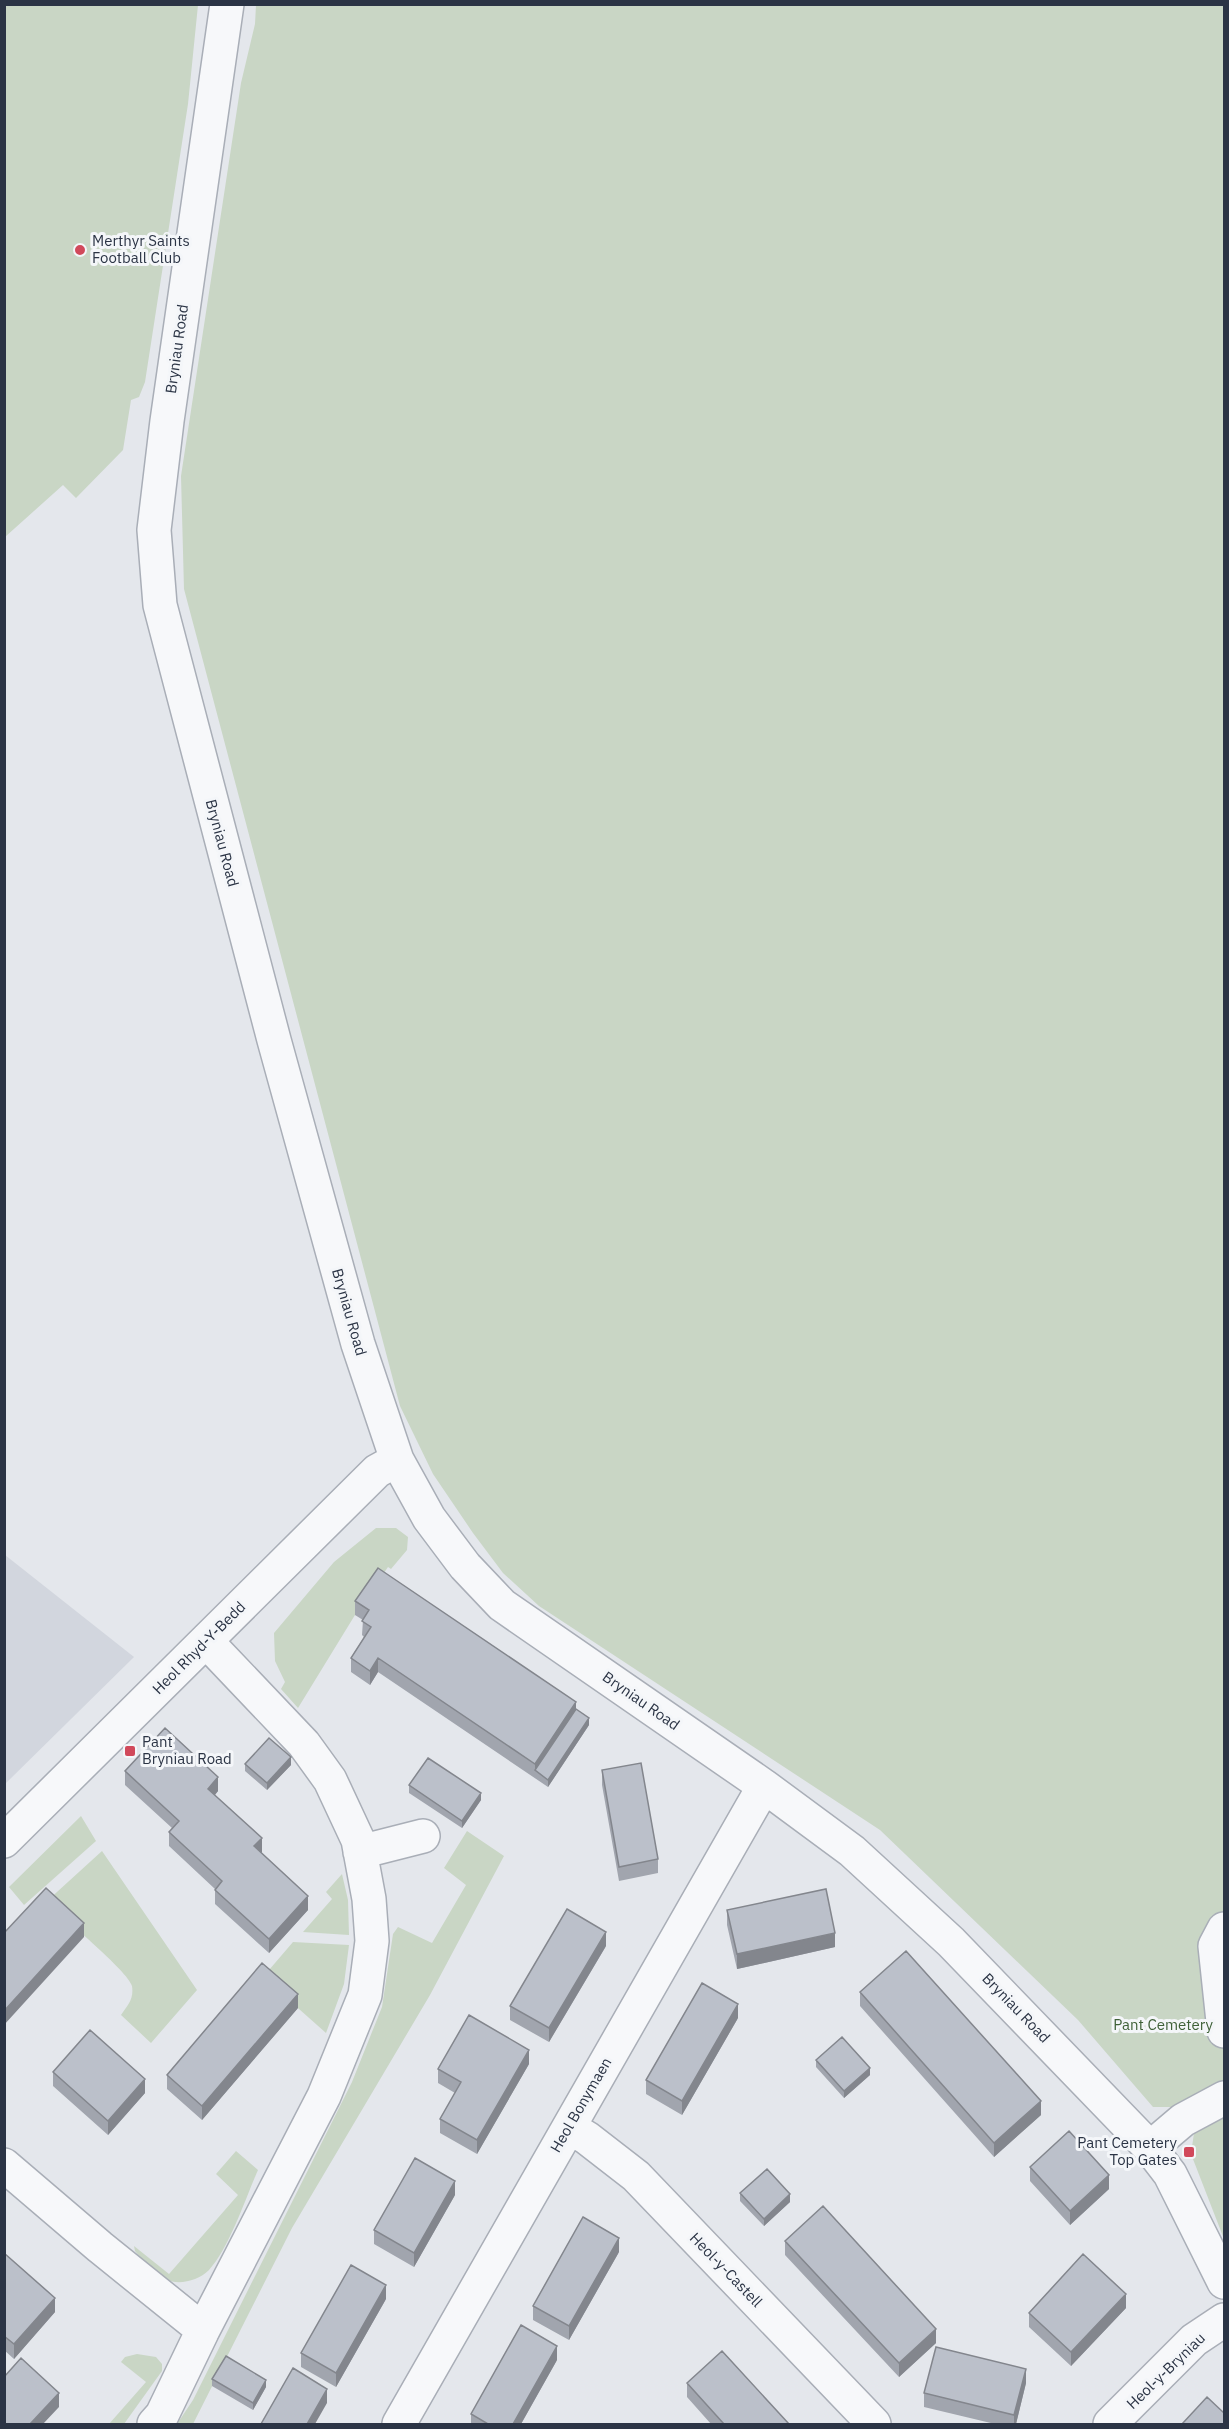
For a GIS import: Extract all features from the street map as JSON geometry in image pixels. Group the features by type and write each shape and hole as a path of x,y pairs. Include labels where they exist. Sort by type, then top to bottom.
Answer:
{"street":[{"name":"Bryniau Road","path":"227,4 167,421 154,530 160,605 274,1040 351,1322 397,1460 429,1518 465,1566 502,1605 764,1786 852,1851 951,1941 1150,2148 1170,2174 1224,2282"},
{"name":"Heol Rhyd-Y-Bedd","path":"4,1841 377,1471 397,1460"},
{"path":"154,2424 162,2415 203,2330 324,2096 365,1995 372,1941 369,1899 358,1840 330,1780 304,1744 206,1641"},
{"name":"Heol Bonymaen","path":"399,2424 764,1786"},
{"path":"360,1852 423,1836"},
{"path":"1224,1929 1215,1946 1224,2031"},
{"path":"1150,2148 1183,2120 1224,2098"},
{"name":"Heol-y-Castell","path":"569,2127 636,2176 874,2424"},
{"path":"4,2165 115,2260 203,2330"},
{"name":"Heol-y-Bryniau","path":"1110,2424 1194,2340 1224,2320"}],"shaded area":[{"path":"5,1555 134,1657 5,1784"}],"green space":[{"name":"Merthyr Saints Football Club","path":"5,4 198,5 188,104 145,382 139,397 131,400 123,450 76,498 63,485 5,537"},
{"name":"Pant Cemetery","path":"256,5 1224,5 1224,2239 1191,2154 1194,2133 1172,2107 1153,2107 1078,2020 880,1830 539,1606 503,1573 473,1533 433,1474 400,1406 184,589 181,476 241,83 255,24"},
{"path":"376,1528 396,1528 408,1537 407,1550 391,1569 388,1567 355,1615 298,1708 281,1689 285,1682 275,1661 274,1633 334,1562"},
{"path":"81,1816 96,1841 24,1905 9,1887"},
{"path":"467,1831 504,1856 430,1995 292,2228 193,2424 177,2424 193,2400 352,2082 382,2007 393,1934 398,1927 432,1943 466,1885 444,1868"},
{"path":"102,1851 197,1990 151,2043 121,2015 132,1995 132,1986 128,1979 46,1902"},
{"path":"342,1874 348,1900 349,1935 303,1932 332,1899 326,1892"},
{"path":"293,1942 349,1945 344,1984 326,2033 263,1977"},
{"path":"236,2151 258,2170 223,2249 209,2270 200,2277 177,2282 162,2278 135,2251 134,2246 169,2274 238,2195 216,2174"},
{"path":"137,2354 156,2357 162,2364 162,2371 124,2424 109,2424 146,2382 121,2362 125,2357"}],"building":[{"path":"378,1568 576,1702 535,1764 378,1658 370,1671 351,1658 371,1627 362,1621 369,1610 355,1601"},
{"path":"576,1709 589,1718 548,1780 535,1770"},
{"path":"165,1728 218,1777 208,1789 262,1838 254,1846 308,1896 269,1939 215,1890 222,1881 169,1832 179,1821 125,1771"},
{"path":"269,1738 291,1757 267,1783 245,1764"},
{"path":"428,1758 481,1793 462,1821 409,1785"},
{"path":"641,1763 658,1859 619,1867 602,1770"},
{"path":"46,1888 84,1923 4,2011 4,1933"},
{"path":"826,1889 835,1933 737,1954 727,1910"},
{"path":"567,1909 606,1932 549,2028 510,2006"},
{"path":"906,1951 1041,2101 994,2143 860,1992"},
{"path":"262,1963 298,1994 202,2106 167,2075"},
{"path":"702,1983 738,2004 682,2101 646,2080"},
{"path":"469,2015 529,2050 477,2140 440,2119 461,2082 438,2069"},
{"path":"90,2030 145,2079 108,2121 53,2072"},
{"path":"842,2037 870,2068 844,2091 816,2060"},
{"path":"1069,2131 1109,2175 1070,2211 1030,2167"},
{"path":"415,2158 455,2181 414,2253 374,2230"},
{"path":"767,2169 790,2194 764,2219 740,2193"},
{"path":"823,2206 936,2329 899,2363 785,2241"},
{"path":"583,2217 619,2238 569,2326 533,2306"},
{"path":"4,2253 55,2298 14,2344 4,2336"},
{"path":"1083,2254 1126,2294 1071,2352 1029,2313"},
{"path":"351,2265 386,2285 336,2373 301,2353"},
{"path":"521,2325 557,2346 513,2424 488,2424 471,2414"},
{"path":"936,2347 1026,2369 1014,2415 924,2393"},
{"path":"722,2351 789,2424 724,2424 687,2383"},
{"path":"226,2356 266,2380 253,2403 212,2379"},
{"path":"21,2358 59,2393 30,2424 4,2424 4,2377"},
{"path":"293,2368 327,2389 307,2424 261,2424"},
{"path":"1207,2397 1224,2413 1224,2424 1182,2424"}],"place":[{"name":"Merthyr Saints Football Club","path":"80,250"},
{"name":"Pant Bryniau Road","path":"130,1751"},
{"name":"Pant Cemetery Top Gates","path":"1189,2152"}]}
